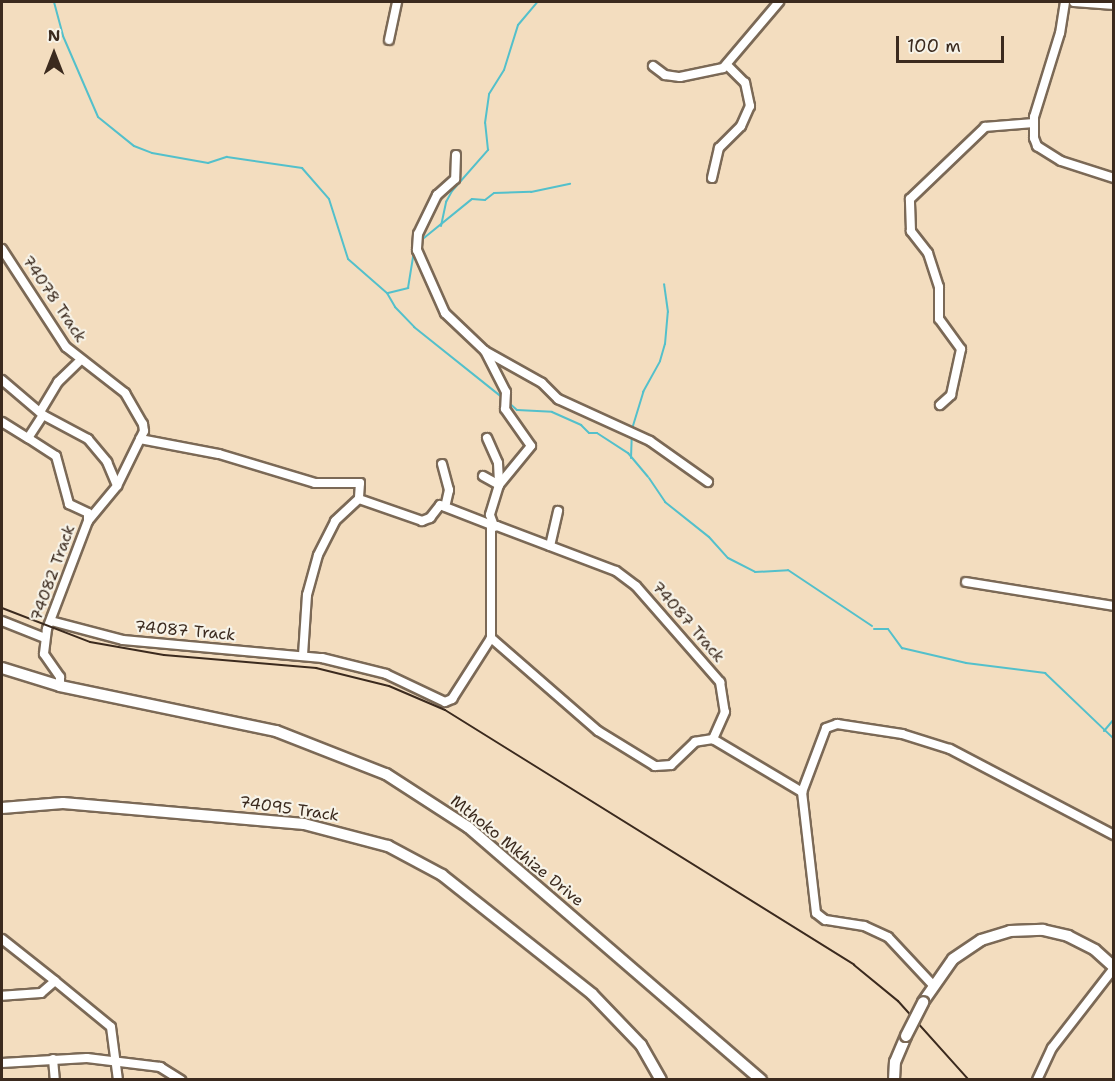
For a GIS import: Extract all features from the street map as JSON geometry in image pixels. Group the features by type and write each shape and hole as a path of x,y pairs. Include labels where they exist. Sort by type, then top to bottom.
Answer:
{"street":[{"path":"389,40 397,2"},
{"path":"652,66 665,75 680,77 719,70 727,65 779,2"},
{"path":"1065,2 1060,33 1033,123 1034,138 1046,153 1083,170 1113,178"},
{"path":"1074,2 1113,5"},
{"path":"712,178 719,148 741,126 750,106 745,83 727,65"},
{"path":"940,405 951,394 961,349 939,319 939,287 928,253 911,231 910,199 985,127 1033,123"},
{"path":"456,155 455,179 437,195 418,234 417,250 445,313 484,351 542,383 558,399 650,441 708,482"},
{"name":"74078 Track","path":"2,249 66,348 80,361 115,384 138,410"},
{"path":"484,351 506,392 505,409 530,442 529,450 498,485"},
{"path":"28,438 58,382 80,361"},
{"path":"2,380 42,414 88,439 107,462 117,486"},
{"name":"74082 Track","path":"60,687 60,677 44,654 45,638 88,521 117,486 140,440 143,424 138,410"},
{"path":"2,422 56,456 69,504 88,513 88,521"},
{"path":"487,438 498,464 498,485 490,515 494,526 489,581 491,638 591,725 655,766 671,765 695,742 713,740 802,792"},
{"path":"140,440 172,444 256,464 315,483 360,483 359,500 334,521 318,555 306,595 303,655"},
{"path":"359,500 422,521 430,518 440,505 445,507 449,490 442,464"},
{"path":"483,476 498,485"},
{"name":"74087 Track","path":"445,507 625,577 703,660 720,682 725,705 713,740"},
{"path":"550,546 550,532 558,511"},
{"path":"966,582 1113,606"},
{"path":"2,621 45,638"},
{"name":"74087 Track","path":"51,621 123,640 303,655 386,674 445,702 491,638"},
{"name":"Mthoko Mkhize Drive","path":"2,668 60,687 276,731 353,758 415,790 492,847 761,1080"},
{"path":"932,984 888,937 864,926 825,920 816,913 802,792 826,728 837,724 902,734 950,749 1113,835"},
{"name":"74095 Track","path":"2,808 63,803 304,824 388,846 442,875 592,994 641,1045 661,1080"},
{"path":"894,1080 895,1062 932,984 965,949 1010,931 1043,930 1068,936 1095,950 1113,968 1052,1048 1037,1080"},
{"path":"2,939 111,1027 118,1080"},
{"path":"2,996 41,993 55,981"},
{"path":"53,1059 55,1080"},
{"path":"2,1063 53,1059 116,1062 160,1067 182,1080"}],"waterway":[{"path":"54,2 63,36 98,117 134,146 152,153 208,163 227,157 302,168 329,199 348,259 387,293 395,307 414,327 503,398"},
{"path":"441,226 446,202 452,191 488,150 485,123 489,94 504,70 518,25 537,2"},
{"path":"419,242 472,199 485,200 494,193 531,192 570,184"},
{"path":"388,293 408,288 415,245"},
{"path":"632,429 643,392 660,361 665,344 668,312 664,284"},
{"path":"508,402 517,410 552,412 581,425 589,433 597,433 628,453 648,477"},
{"path":"631,458 632,435"},
{"path":"649,478 665,502 709,537 728,558 755,572 788,570 872,626"},
{"path":"874,629 888,629 902,648 966,663 1045,673 1114,739"},
{"path":"1104,731 1114,719"}],"railway":[{"path":"2,608 90,642 164,655 316,668 389,686 445,710 854,965 898,1001 969,1080"}]}
